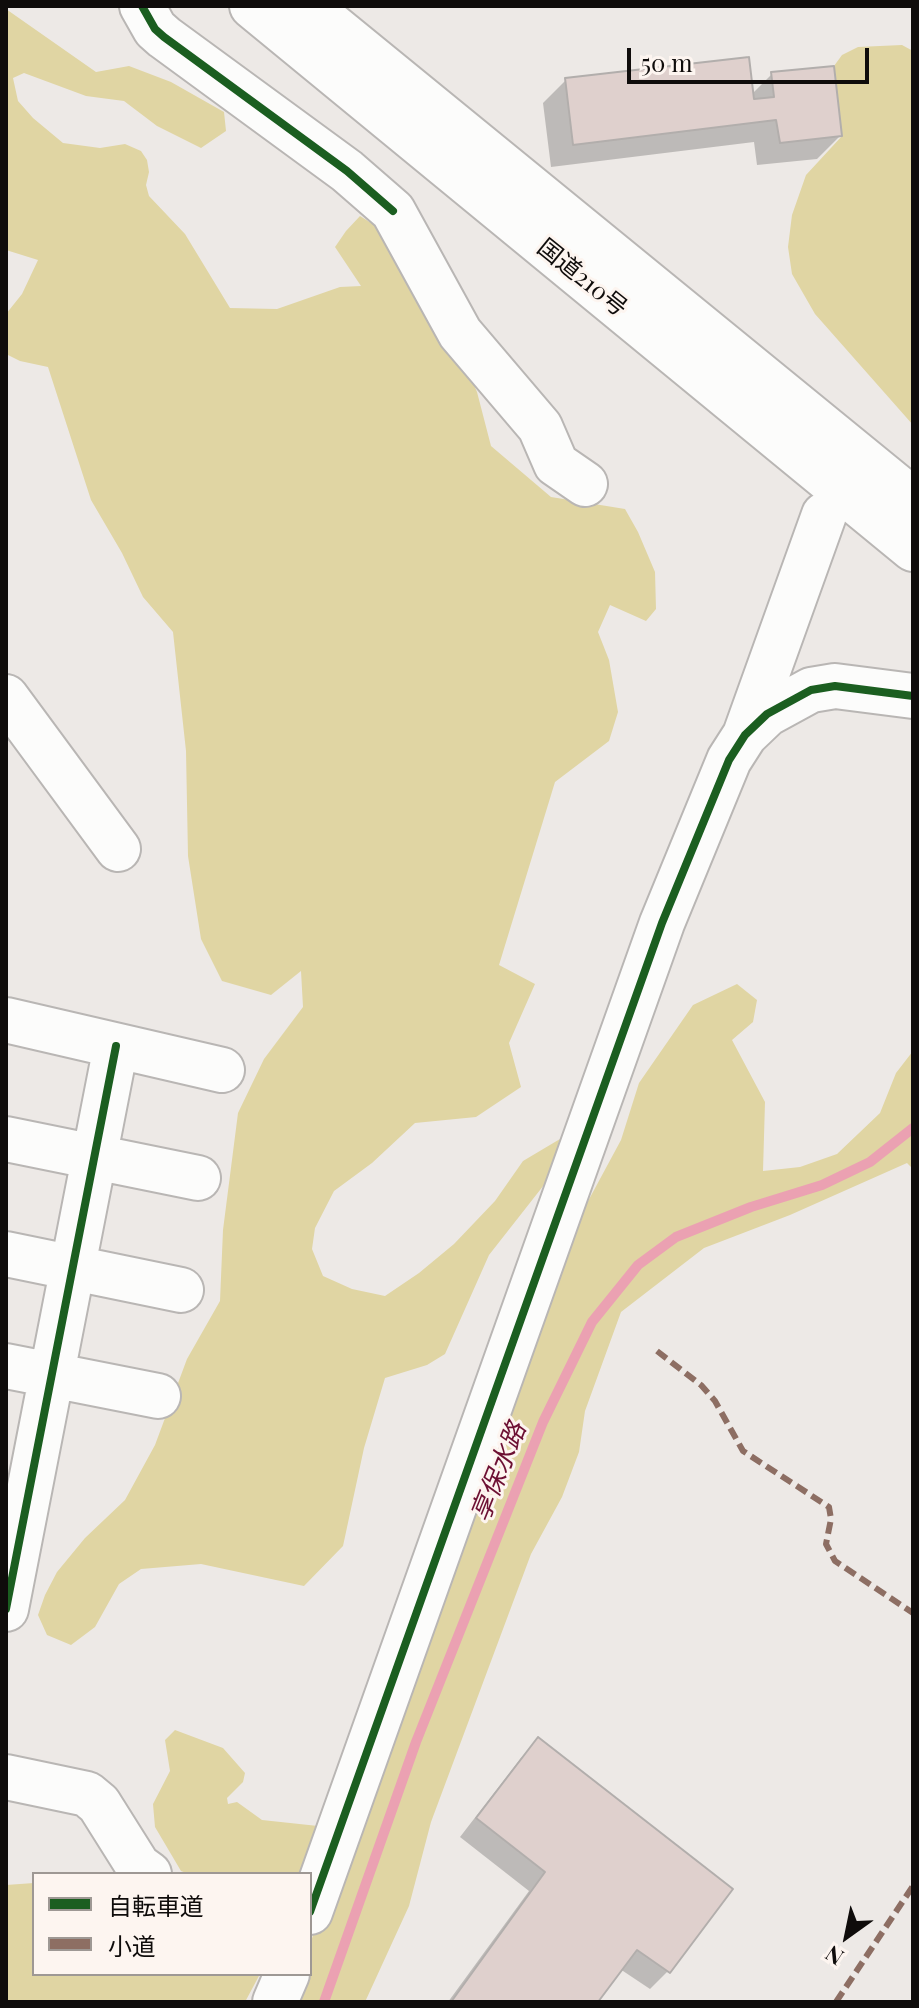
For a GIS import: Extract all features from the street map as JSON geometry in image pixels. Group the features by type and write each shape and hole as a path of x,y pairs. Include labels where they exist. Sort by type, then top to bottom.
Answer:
{"main road":[{"path":"142,6 155,29 164,37 347,171 393,211 405,227 460,333 540,427 556,464 585,484"},
{"name":"国道210号","path":"252,6 913,549"},
{"name":"国道210号","path":"308,6 913,500"},
{"path":"312,1906 662,923 729,760 745,735 824,515"},
{"path":"745,735 767,714 811,690 835,686 913,696"},
{"path":"6,697 118,849"},
{"path":"6,1020 222,1070"},
{"path":"6,1607 17,1494 52,1375 116,1046"},
{"path":"6,1139 198,1178"},
{"path":"6,1254 181,1290"},
{"path":"6,1366 158,1396"},
{"path":"6,1777 87,1794 99,1804 138,1866 146,1872"},
{"path":"275,2002 286,1976"}],"shaded area":[{"path":"6,9 96,72 129,66 171,82 224,112 226,131 201,148 157,126 124,101 86,96 24,73 13,78 18,101 63,143 100,148 125,144 141,151 147,160 149,196 185,234 230,308 277,309 340,287 361,286 335,247 360,216 384,231 453,336 477,392 491,446 551,497 625,509 655,572 656,609 646,621 610,605 598,632 609,660 618,712 609,741 555,782 499,965 535,984 509,1043 521,1087 476,1117 415,1123 372,1163 334,1191 315,1228 312,1249 323,1276 352,1289 385,1296 454,1244 495,1201 523,1161 560,1139 551,1176 489,1255 445,1354 427,1365 385,1378 364,1448 343,1546 304,1586 201,1564 141,1569 119,1584 95,1627 71,1645 47,1635 38,1615 45,1595 57,1572 85,1538 125,1500 155,1445 187,1359 220,1301 223,1230 238,1113 264,1059 303,1007 301,971 271,995 222,981 201,939 188,856 186,751 173,632 143,597 91,500 48,367 20,361 6,354 6,314 22,294 38,260 6,250"},
{"path":"902,45 913,51 913,425 815,314 792,274 788,247 792,215 806,175 842,136 834,66 842,55 858,47"},
{"path":"737,984 757,1000 753,1022 732,1040 765,1102 763,1171 800,1167 837,1154 880,1113 896,1073 913,1051 913,1169 907,1163 790,1215 704,1248 621,1312 585,1411 579,1452 562,1497 531,1554 431,1822 409,1906 365,2002 290,2002 298,1976 312,1976 312,1938 545,1281 621,1140 639,1083 693,1005"},
{"path":"175,1730 223,1748 245,1773 243,1782 227,1798 228,1804 237,1802 262,1820 318,1826 305,1872 181,1871 155,1827 153,1804 170,1771 165,1740"},
{"path":"32,1883 32,1976 259,1976 245,2002 6,2002 6,1885"}],"building":[{"path":"749,57 754,99 774,97 771,72 834,66 842,136 780,143 776,120 573,145 565,78"},
{"path":"538,1737 733,1889 670,1973 637,1950 598,2002 451,2002 545,1872 476,1818"}],"waterway":[{"name":"享保水路","path":"324,2002 416,1742 543,1422 592,1322 638,1265 676,1237 751,1207 822,1185 870,1162 913,1128"}],"marked path":[{"path":"657,1351 701,1385 715,1401 743,1451 829,1507 831,1519 826,1544 835,1561 913,1613"},
{"path":"836,2002 913,1886"}],"cycle path":[{"path":"142,6 155,29 164,37 347,171 393,211"},
{"path":"312,1906 662,923 729,760 745,735 767,714 811,690 835,686 913,696"},
{"path":"6,1609 116,1046"}]}
